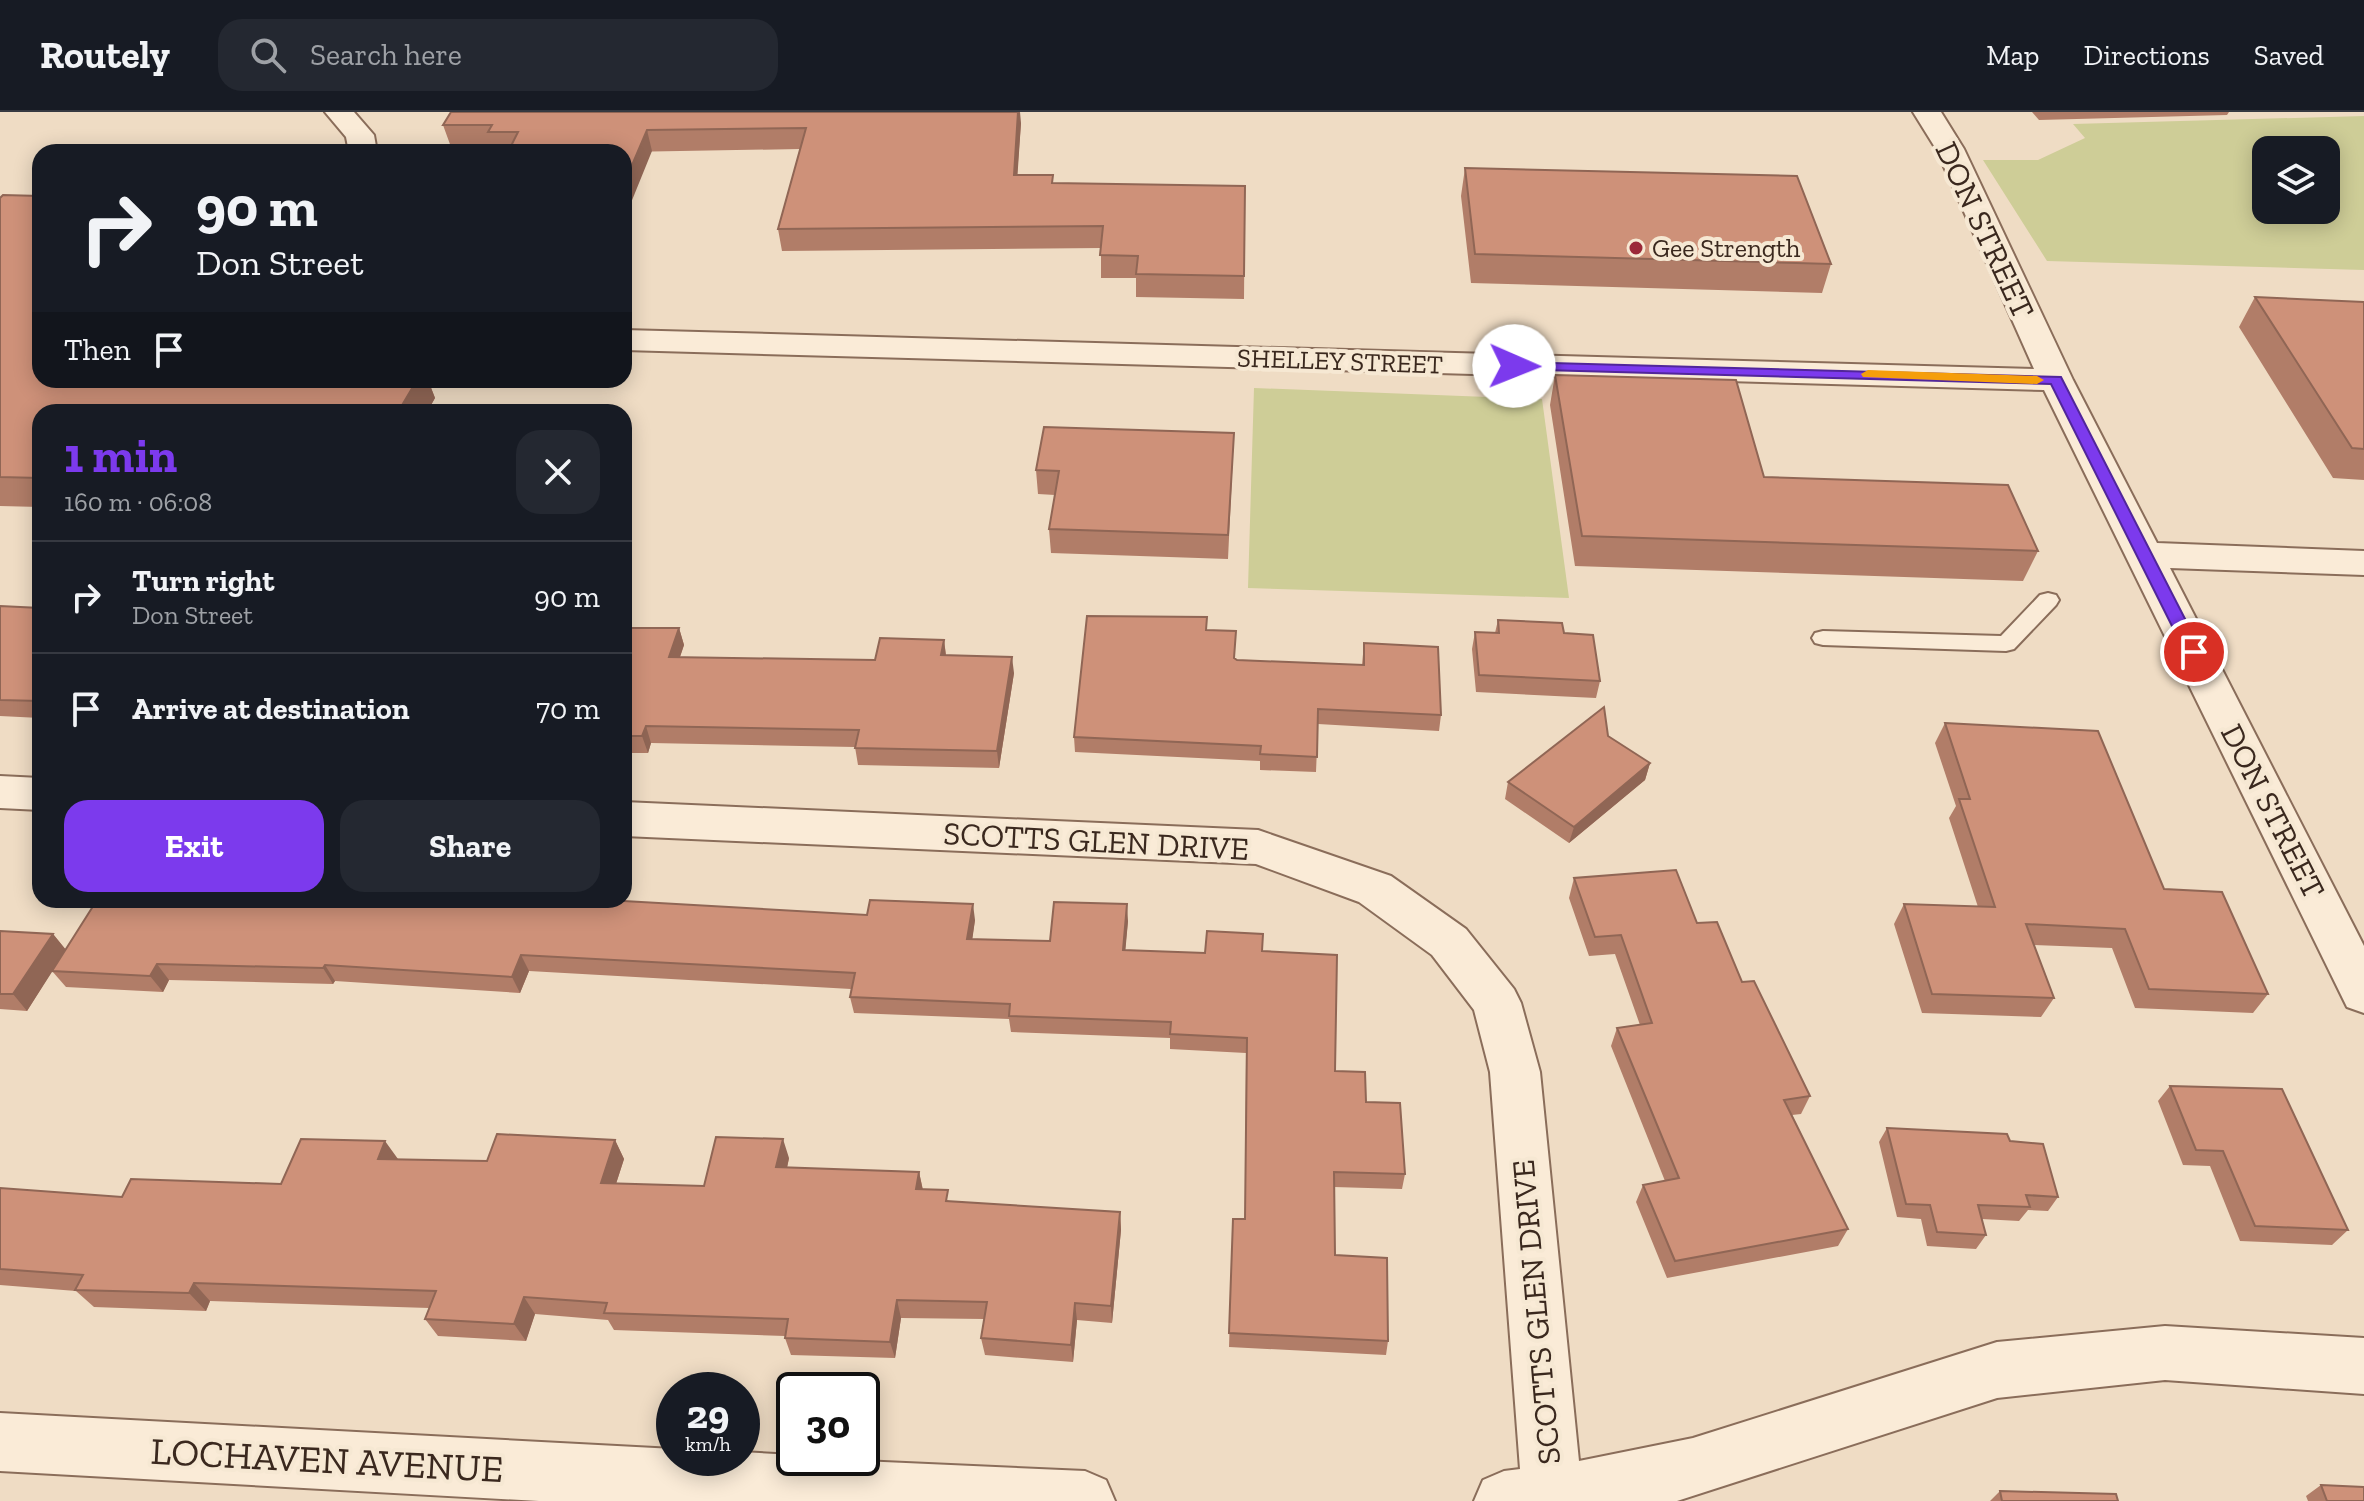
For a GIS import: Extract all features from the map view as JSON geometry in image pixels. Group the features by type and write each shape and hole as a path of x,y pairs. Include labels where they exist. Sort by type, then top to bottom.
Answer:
{"street":[{"path":"339,112 360,135 362,144"},
{"name":"DON STREET","path":"1927,112 1950,149 2056,380 2364,993"},
{"name":"SHELLEY STREET","path":"632,340 2056,380"},
{"path":"2145,555 2364,563"},
{"path":"0,792 32,794"},
{"name":"SCOTTS GLEN DRIVE","path":"632,819 1258,847 1375,889 1449,942 1497,1003 1515,1072 1528,1498"},
{"path":"1528,1498 1693,1468 1997,1370 2165,1353 2364,1366"},
{"name":"LOCHAVEN AVENUE","path":"0,1442 1085,1501"}],"lane":[{"path":"1823,638 2006,644 2048,600"}],"shaded area":[{"path":"2364,116 2364,270 2047,261 1983,160 2038,160 2085,138 2073,124"},
{"path":"1254,388 1542,399 1569,598 1248,588"}],"building":[{"path":"451,112 1018,112 1014,175 1053,175 1052,183 1245,186 1244,276 1136,274 1138,256 1100,255 1103,226 778,229 806,128 647,130 632,165 632,144 512,144 518,132 488,132 492,125 443,125"},
{"path":"1465,168 1797,176 1831,264 1475,254"},
{"path":"3,195 32,196 32,388 412,388 403,404 32,404 32,478 0,477 0,198"},
{"path":"2255,297 2364,302 2364,449 2352,448"},
{"path":"1555,375 1736,380 1764,477 2008,485 2038,551 1582,536"},
{"path":"1044,427 1234,433 1228,535 1049,529 1059,471 1036,470"},
{"path":"0,606 32,608 32,701 0,700"},
{"path":"1087,616 1207,617 1206,630 1236,631 1234,658 1237,660 1364,665 1364,643 1438,647 1441,715 1318,709 1317,757 1260,754 1261,746 1074,737"},
{"path":"1498,620 1562,623 1564,633 1593,635 1600,681 1479,675 1475,632 1499,633"},
{"path":"632,628 679,628 669,657 875,660 880,638 944,640 941,655 1012,657 997,751 855,748 859,730 646,726 642,736 632,736"},
{"path":"1604,707 1608,736 1650,763 1574,827 1508,782"},
{"path":"1945,723 2098,731 2164,889 2222,892 2268,994 2149,989 2125,929 2026,924 2054,998 1932,994 1904,904 1995,907 1959,799 1970,799"},
{"path":"1676,870 1697,923 1717,922 1742,982 1754,981 1810,1096 1784,1100 1848,1229 1675,1261 1643,1185 1679,1178 1617,1028 1652,1023 1621,935 1595,937 1574,878"},
{"path":"870,900 973,904 967,939 1050,941 1054,902 1127,904 1123,950 1205,953 1207,931 1263,934 1262,951 1337,955 1335,1071 1365,1072 1366,1102 1400,1103 1405,1174 1334,1172 1335,1255 1387,1258 1388,1341 1229,1333 1233,1219 1245,1219 1247,1038 1170,1034 1171,1022 1009,1016 1010,1004 850,997 855,973 521,955 512,977 325,965 323,968 157,964 150,976 52,971 92,908 632,908 632,901 867,915"},
{"path":"0,931 53,934 13,994 0,994"},
{"path":"2170,1086 2282,1089 2348,1230 2255,1226 2223,1151 2196,1150"},
{"path":"1887,1128 2007,1134 2010,1141 2043,1144 2058,1197 2026,1195 2030,1207 1978,1205 1986,1235 1937,1232 1930,1205 1906,1204"},
{"path":"497,1134 615,1140 601,1183 704,1186 716,1137 783,1139 776,1167 919,1172 916,1189 948,1190 946,1201 1120,1212 1111,1306 1075,1303 1071,1345 981,1338 987,1302 897,1300 890,1342 785,1338 788,1319 604,1313 607,1303 524,1297 514,1324 425,1319 436,1291 194,1283 189,1293 75,1290 83,1275 0,1269 0,1188 122,1197 131,1179 281,1184 301,1139 385,1141 378,1159 487,1161"},
{"path":"2321,1485 2364,1487 2364,1501 2327,1501"},
{"path":"2000,1491 2116,1494 2118,1501 2002,1501"}],"slow traffic":[{"path":"1868,374 2037,380"}],"place":[{"name":"Gee Strength","path":"1636,248"}],"route":[{"path":"1514,366 2056,380 2194,652"}]}
